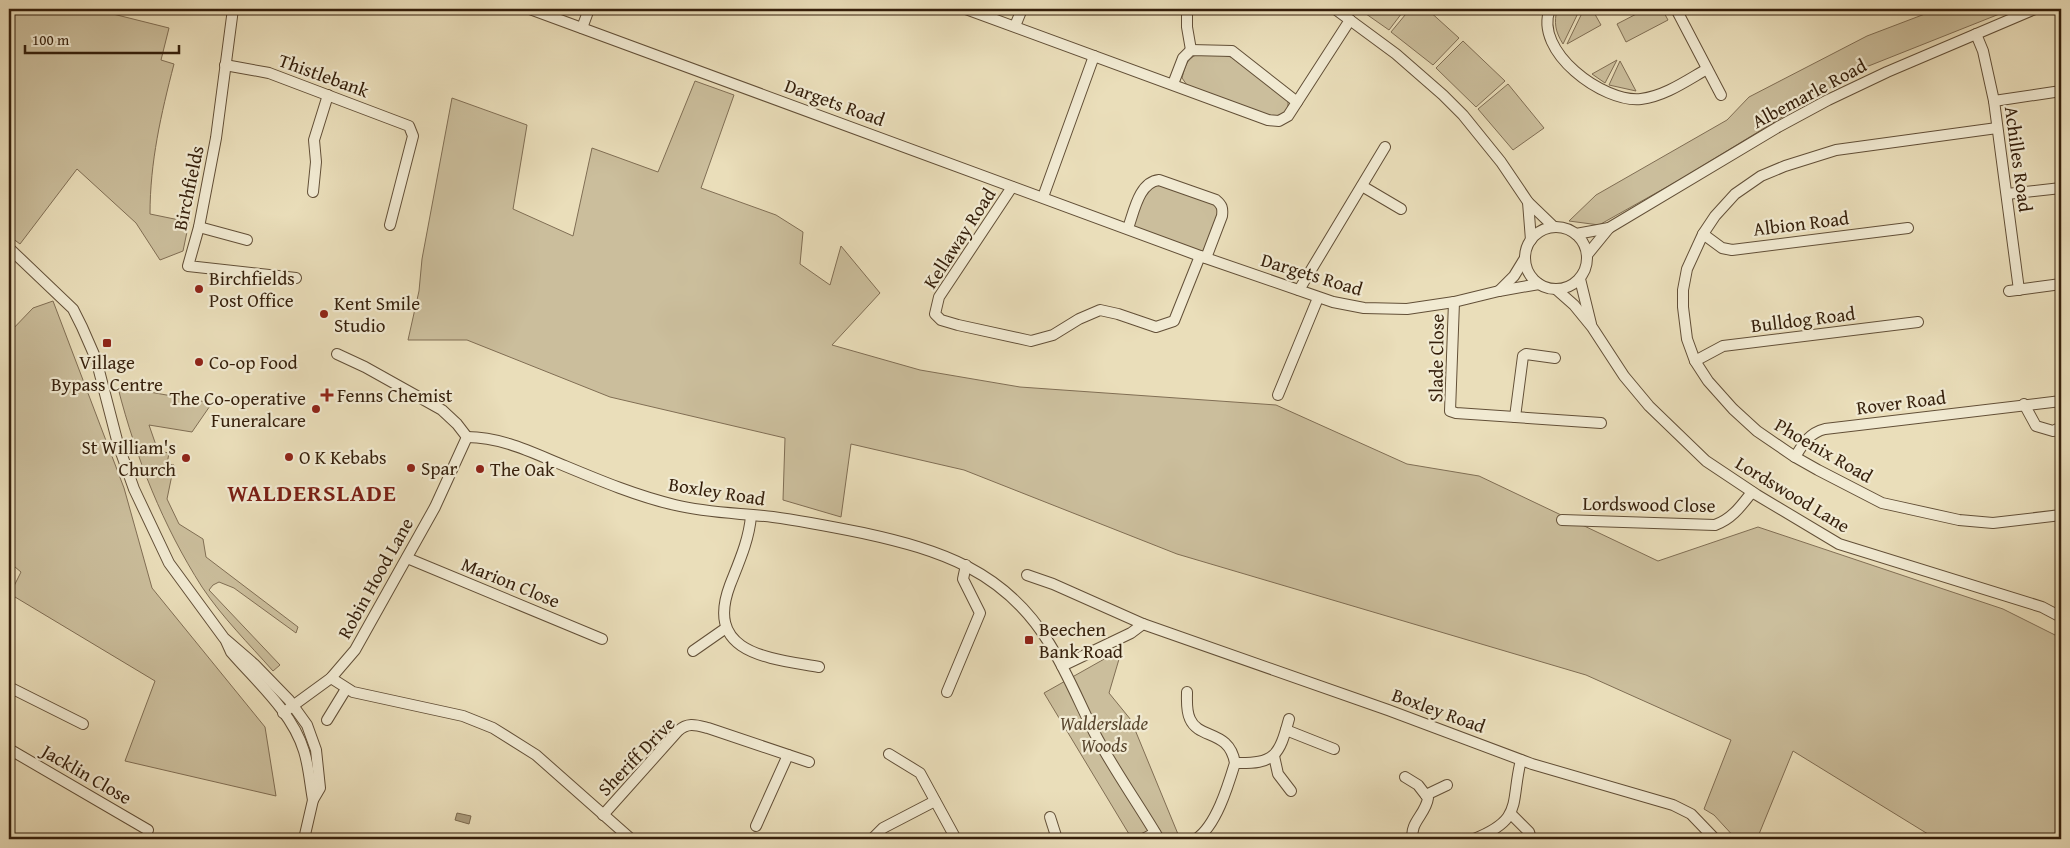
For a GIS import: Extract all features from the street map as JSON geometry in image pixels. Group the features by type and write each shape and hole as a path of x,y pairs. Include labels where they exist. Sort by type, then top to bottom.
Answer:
{"street":[{"name":"Birchfields","path":"233,9 216,138 199,227 188,266 296,278"},
{"name":"Dargets Road","path":"530,9 1318,298 1364,308 1407,309 1454,302 1539,284"},
{"path":"582,28 589,9"},
{"path":"966,9 1268,120 1279,121 1288,116 1350,20"},
{"path":"1016,26 1022,9"},
{"path":"1188,9 1187,27 1191,50"},
{"path":"1335,9 1396,54 1443,95 1502,162 1528,202 1554,227"},
{"path":"1550,9 1548,14 1548,32 1557,50 1579,74 1604,92 1616,96 1640,99 1663,94 1707,69"},
{"path":"1676,9 1721,95"},
{"name":"Albemarle Road","path":"1587,254 1609,228 1778,127 1828,100 1887,72 2035,9"},
{"name":"Achilles Road","path":"1976,34 1983,51 1994,101 1996,128 2007,194 2014,291 2061,284"},
{"path":"1173,84 1183,58 1191,50 1232,51 1297,102"},
{"path":"1042,197 1094,56"},
{"name":"Thistlebank","path":"225,65 269,73 409,126 413,136 390,226"},
{"path":"1994,101 2061,91"},
{"path":"313,192 316,162 314,140 328,95"},
{"name":"Phoenix Road","path":"1996,128 1836,150 1761,176 1735,194 1715,216 1703,234 1687,269 1682,307 1687,339 1695,361 1708,381 1733,409 1757,431 1795,457 1882,503 1959,520 1993,523 2061,515"},
{"path":"1299,290 1385,147"},
{"path":"1128,228 1143,189 1152,181 1158,180 1216,200 1221,205 1222,216 1203,257"},
{"name":"Kellaway Road","path":"1012,186 939,297 935,314 941,320 1031,341 1053,335 1079,319 1100,310 1156,327 1174,321 1203,257"},
{"path":"1362,186 1401,209"},
{"path":"2007,194 2061,188"},
{"path":"1499,291 1514,276 1525,258 1531,240 1528,202"},
{"path":"199,227 247,240"},
{"path":"1531,240 1541,231 1554,227 1566,228 1576,234 1584,243 1587,263 1580,279 1569,287 1557,290"},
{"name":"Albemarle Road","path":"1576,234 1609,228"},
{"name":"Albion Road","path":"1703,234 1722,248 1732,250 1908,228"},
{"path":"9,248 73,309 96,359 118,444 142,507 169,563 224,638 231,652 283,713 294,729 304,751 313,800"},
{"path":"1525,258 1527,268 1539,284"},
{"name":"Lordswood Lane","path":"1580,279 1592,327"},
{"name":"Lordswood Lane","path":"1539,284 1557,290 1574,305 1592,327 1624,376 1649,406 1706,461 1752,492 1839,544 2042,607 2061,617"},
{"path":"1278,395 1318,298"},
{"name":"Slade Close","path":"1454,302 1450,410 1456,413 1601,423"},
{"name":"Bulldog Road","path":"1695,361 1723,346 1918,322"},
{"path":"337,354 364,366 442,410 457,424 466,437"},
{"path":"1515,417 1523,356 1526,354 1555,358"},
{"name":"Rover Road","path":"1795,457 1808,438 1816,431 1825,429 2061,401"},
{"path":"2024,404 2036,426 2053,431 2061,427"},
{"name":"Boxley Road","path":"466,437 488,438 517,446 614,485 658,500 694,509 774,518 862,533 912,544 937,552 966,565"},
{"name":"Robin Hood Lane","path":"283,713 331,678 355,650 448,482 466,437"},
{"name":"Lordswood Close","path":"1562,520 1715,525 1725,522 1736,513 1752,492"},
{"path":"751,516 747,539 725,602 726,628 741,647 766,656 819,666"},
{"name":"Marion Close","path":"407,558 602,639"},
{"path":"947,692 980,613 962,579 966,565 1005,589 1037,625 1062,666 1095,734 1121,780 1157,836 1143,839"},
{"name":"Boxley Road","path":"1027,574 1143,624 1388,710 1521,760 1682,808 1702,824 1715,839"},
{"path":"1062,666 1131,633 1143,624"},
{"path":"693,651 726,628"},
{"path":"224,638 254,664 294,706 307,725 316,750 320,788 313,800 304,839"},
{"path":"331,678 346,689 463,716 493,728 536,755 631,839"},
{"path":"9,687 83,724"},
{"path":"327,720 346,689"},
{"path":"1187,692 1188,714 1192,724 1224,742 1230,749 1235,763 1214,819 1203,837"},
{"path":"1235,763 1258,762 1274,756 1279,748 1289,720"},
{"name":"Sheriff Drive","path":"604,815 678,731 687,725 695,724 809,762"},
{"path":"1286,730 1334,749"},
{"name":"Jacklin Close","path":"9,749 148,830"},
{"path":"889,754 920,773 956,839"},
{"path":"756,826 788,755"},
{"path":"1274,756 1278,774 1291,791"},
{"path":"1474,839 1494,830 1511,814 1521,760"},
{"path":"1405,777 1418,785 1426,795 1427,803 1412,829 1413,839"},
{"path":"1426,795 1447,785"},
{"path":"872,839 883,828 935,801"},
{"path":"1511,814 1529,832 1531,839"},
{"path":"1050,817 1058,839"}],"green space":[{"path":"9,9 110,9 109,13 169,28 161,60 174,64 157,138 150,195 150,214 189,222 183,251 160,260 136,223 77,169 20,244 12,238 9,233"},
{"path":"1359,9 1405,9 1389,30"},
{"path":"1410,9 1427,9 1459,38 1433,65 1391,32"},
{"path":"1557,9 1580,9 1563,44 1556,27"},
{"path":"1584,9 1592,9 1601,25 1567,44"},
{"path":"1646,9 1662,9 1668,20 1626,42 1617,24"},
{"path":"1938,9 2012,9 1861,69 1681,179 1599,225 1569,221 1596,195 1727,120 1749,97 1867,36"},
{"path":"1463,41 1505,81 1476,107 1436,68"},
{"path":"1198,54 1231,57 1288,100 1288,111 1278,117 1271,116 1187,85 1182,78 1185,67 1191,58"},
{"path":"1617,60 1605,83 1592,74"},
{"path":"1620,61 1636,91 1609,85"},
{"path":"695,81 734,95 701,188 776,215 803,232 800,264 830,285 841,246 880,293 832,345 920,370 1020,387 1276,405 1407,464 1479,476 1658,561 1758,527 2003,609 2061,638 2061,839 1936,839 1793,751 1757,839 1736,839 1714,815 1704,809 1731,740 1586,675 1177,554 964,470 851,444 841,517 783,500 785,438 610,397 467,340 408,340 419,291 422,259 452,98 527,125 513,209 573,236 592,148 658,172"},
{"path":"1508,84 1544,128 1513,150 1478,109"},
{"path":"1152,181 1221,205 1206,258 1128,228"},
{"path":"53,301 124,488 152,588 265,727 276,796 125,761 155,681 10,594 21,572 9,562 9,333 33,308"},
{"path":"118,388 212,403 192,432 149,425 158,451 169,453 167,464 174,465 167,499 179,524 203,539 206,557 298,627 296,633 234,588 219,582 209,590 280,665 273,671 218,609 202,587 175,540 142,466"},
{"name":"Walderslade Woods","path":"1122,649 1109,693 1131,720 1180,839 1132,839 1044,693"}],"shaded area":[{"path":"457,813 471,816 469,824 455,820"}],"place":[{"name":"Birchfields Post Office","path":"199,289"},
{"name":"Kent Smile Studio","path":"324,314"},
{"name":"Village Bypass Centre","path":"107,343"},
{"name":"Co-op Food","path":"199,362"},
{"name":"Fenns Chemist","path":"327,395"},
{"name":"The Co-operative Funeralcare","path":"316,409"},
{"name":"O K Kebabs","path":"289,457"},
{"name":"St William's Church","path":"186,458"},
{"name":"Spar","path":"411,468"},
{"name":"The Oak","path":"480,469"},
{"name":"Beechen Bank Road","path":"1029,640"}],"district":[{"name":"WALDERSLADE","path":"312,492"}]}
